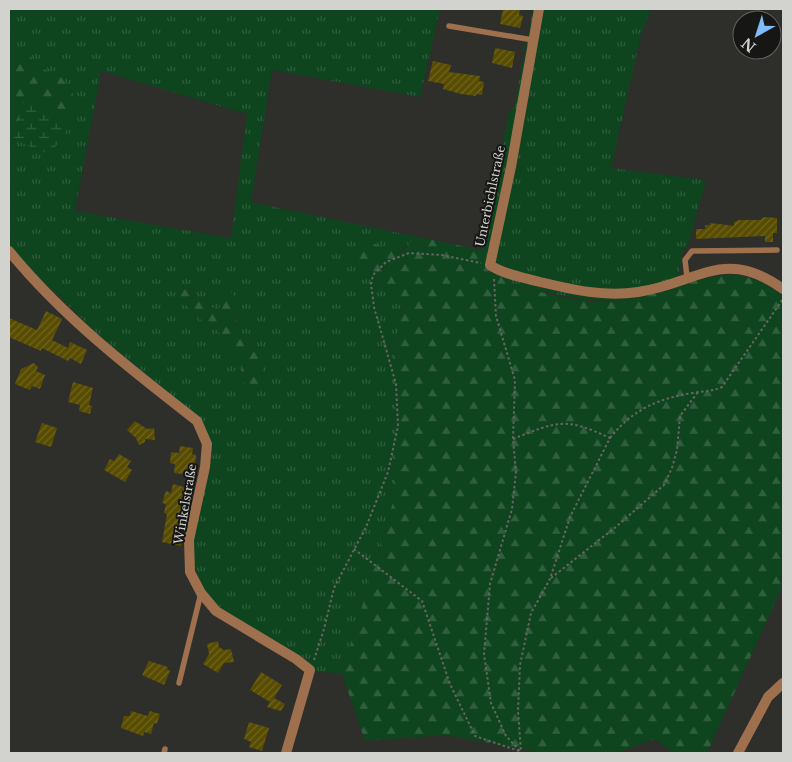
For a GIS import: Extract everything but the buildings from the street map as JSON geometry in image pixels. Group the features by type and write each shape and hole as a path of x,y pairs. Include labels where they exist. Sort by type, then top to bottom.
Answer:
{"street":[{"name":"Unterbichlstraße","path":"492,266 539,9"},
{"name":"Winkelstraße","path":"9,251 26,272 104,348 197,422 204,433 207,444 205,467 189,540 190,572 201,592 216,611 296,658 310,670"},
{"path":"492,266 534,280 590,293 640,292 714,270 740,270 769,279 783,289"},
{"path":"286,753 310,670"},
{"path":"738,753 768,697 783,683"}],"lane":[{"path":"449,26 533,40"},
{"path":"687,277 685,260 692,251 777,250"},
{"path":"179,683 201,592"}],"path":[{"path":"310,670 324,629 334,588 354,549 388,472 398,426 396,384 374,307 371,284 373,275 386,262 415,253 441,255 492,266 496,316 515,380 512,439 516,472 512,509 490,584 484,654 491,703 506,736 521,753"},
{"path":"521,753 518,711 520,665 531,612 550,578 570,517 610,438 623,422 642,407 666,397 711,392 722,387 783,299"},
{"path":"550,578 617,526 664,485 672,468 677,450 680,416 698,392"},
{"path":"512,439 562,422 586,426 610,438"},
{"path":"354,549 422,601 450,684 475,736 521,753"}],"green space":[{"path":"9,9 440,9 420,97 272,70 251,202 418,237 369,276 402,306 393,359 393,502 342,674 314,671 306,659 235,618 217,605 204,592 193,562 193,542 210,467 211,453 191,411 102,338 17,256 9,244 9,129 18,132 61,77 37,66 30,55 16,59 9,55","holes":["101,71 247,114 231,238 75,211","185,288 218,311 228,289 236,298 237,331 258,353 267,384 226,350 219,331 208,326"]},
{"path":"533,9 651,9 641,35 611,168 706,180 688,246 683,249 679,274 680,285 620,301 588,300 512,286 482,250 509,111 514,108"},
{"path":"9,55 17,59 30,55 37,66 61,77 73,94 71,108 66,116 42,128 24,131 9,129"},
{"path":"25,96 69,126 50,155 12,139"},
{"path":"418,237 482,250 512,286 580,300 595,302 621,301 642,297 704,278 724,276 744,277 764,283 783,297 783,585 707,753 673,753 655,739 616,753 544,753 446,735 365,741 342,674 393,502 393,359 402,306 369,276 357,257 368,241 400,254"},
{"path":"184,288 218,311 228,288 236,298 237,331 258,353 268,384 257,390 241,382 241,364 226,350 219,331 208,326 176,296"}]}
